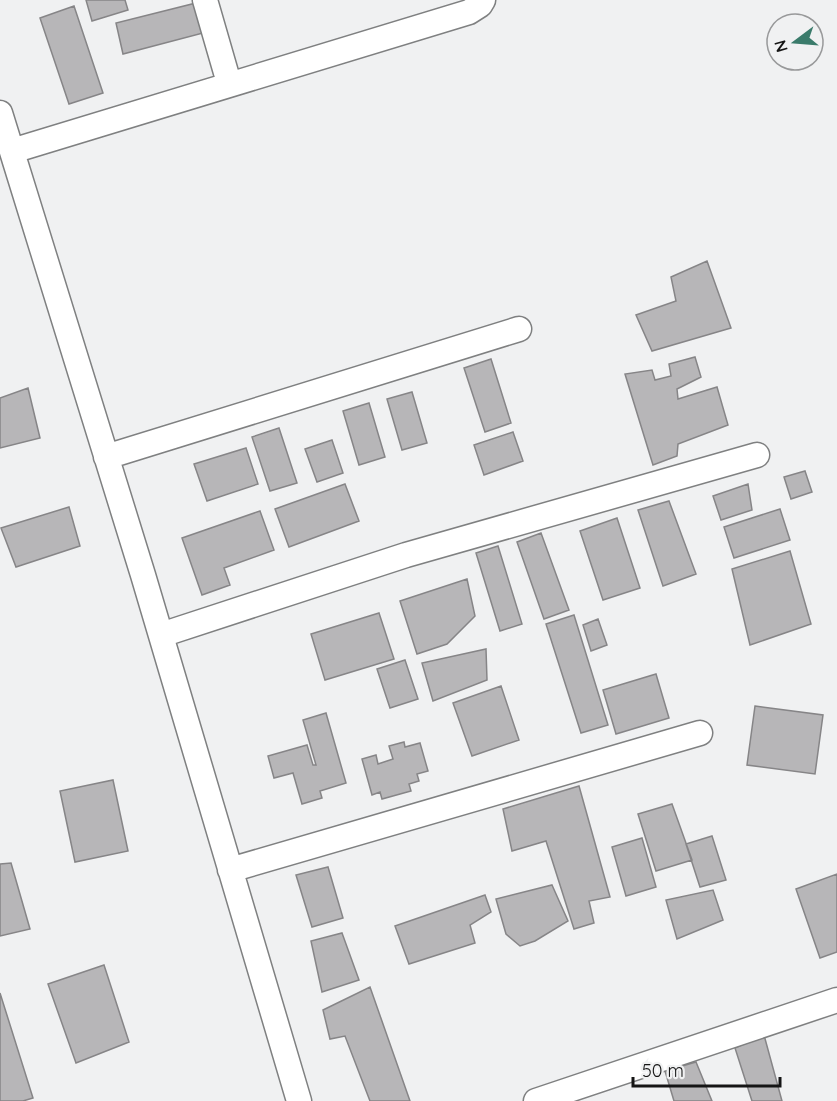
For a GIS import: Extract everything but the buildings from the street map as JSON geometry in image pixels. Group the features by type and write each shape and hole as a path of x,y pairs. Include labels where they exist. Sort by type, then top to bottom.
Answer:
{"street":[{"path":"204,0 229,83"},
{"path":"12,152 229,83 469,12 480,5 483,0"},
{"path":"0,113 161,635 299,1101"},
{"path":"106,457 519,329"},
{"path":"161,635 406,555 757,455"},
{"path":"230,870 700,733"},
{"path":"536,1101 837,1000"}]}
